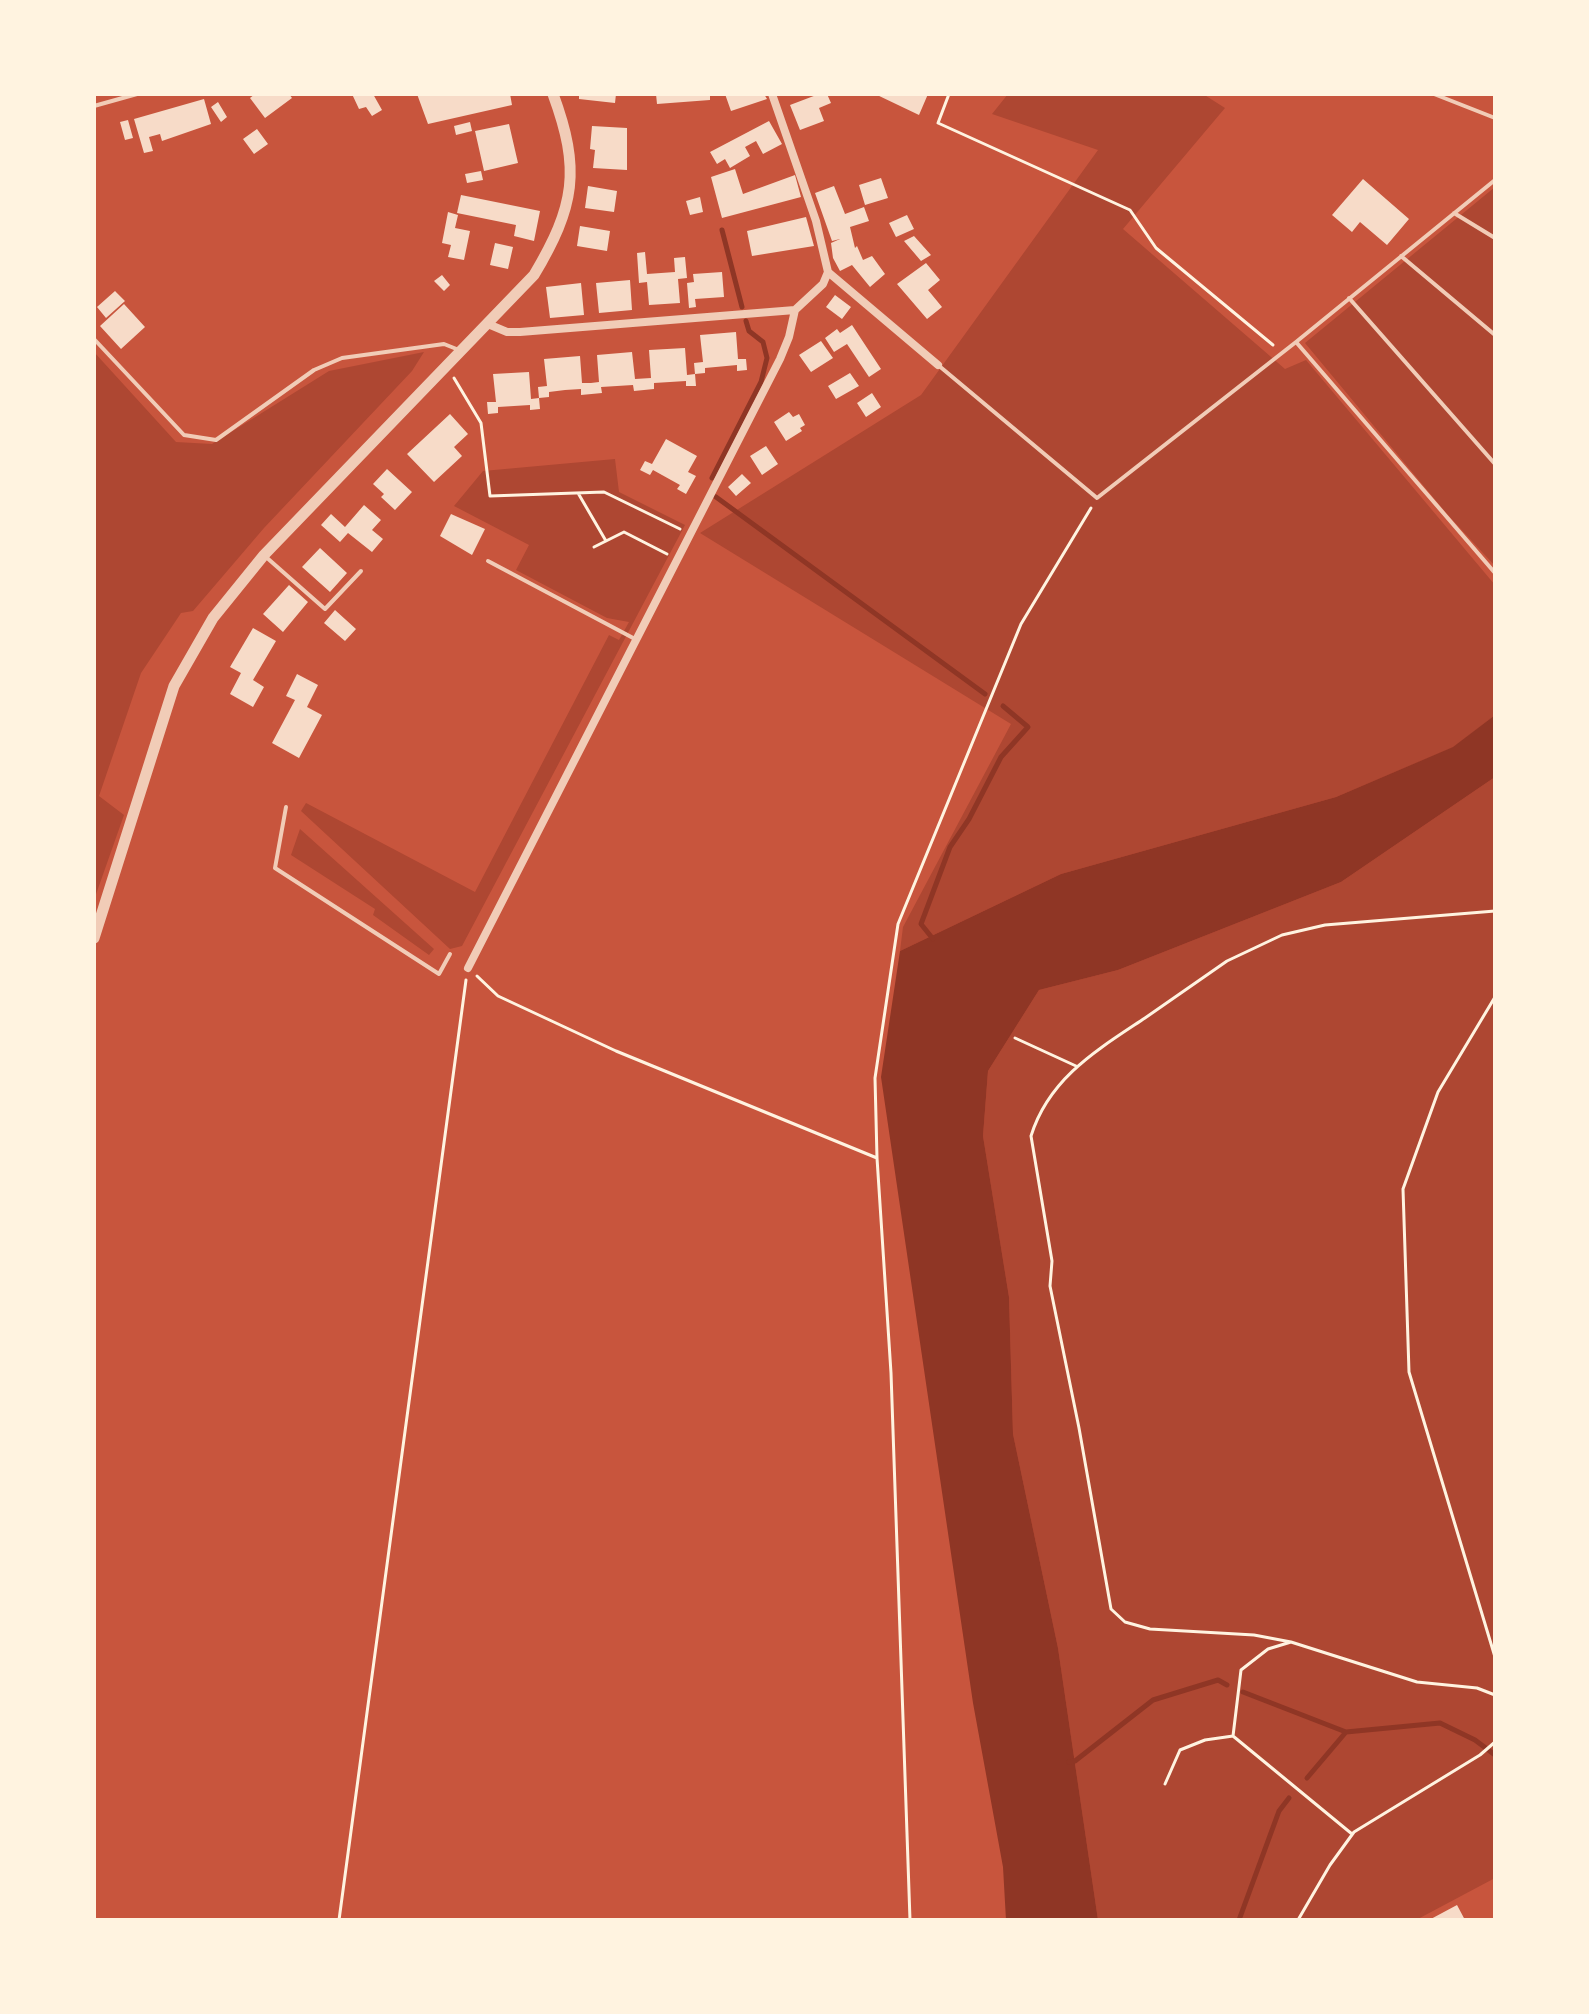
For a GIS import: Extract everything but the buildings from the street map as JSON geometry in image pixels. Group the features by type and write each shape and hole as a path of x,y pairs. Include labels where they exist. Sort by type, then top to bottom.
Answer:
{"street":[{"path":"94,938 174,686 213,618 264,555 534,275 564,217 572,165 563,120 553,94"},
{"path":"468,968 780,359 795,310 823,284 828,272 816,221 772,94"},
{"path":"828,272 938,365"},
{"path":"488,324 507,332 520,332 795,310"}],"lane":[{"path":"94,106 137,94"},
{"path":"1434,94 1495,118"},
{"path":"938,365 1097,498 1495,180"},
{"path":"1454,213 1495,238"},
{"path":"1401,256 1495,335"},
{"path":"1349,298 1495,464"},
{"path":"94,339 184,435 216,440 314,370 342,358 444,344 463,351"},
{"path":"1296,342 1495,573"},
{"path":"264,555 325,609 361,571"},
{"path":"488,561 637,640"},
{"path":"286,807 275,868 439,974 450,954"}],"path":[{"path":"949,94 938,123 1130,210 1156,248 1282,353"},
{"path":"447,367 481,423 490,496 604,492 691,534"},
{"path":"578,493 606,541"},
{"path":"910,1920 891,1373 875,1078 898,924 1021,624 1097,498"},
{"path":"594,547 624,532 678,560"},
{"path":"1495,911 1325,925 1282,935 1227,961 1076,1066 1054,1089 1035,1122 1031,1136 1052,1261 1050,1286 1111,1609 1125,1622 1150,1629 1254,1635 1291,1642 1417,1682 1477,1688 1495,1695"},
{"path":"468,968 498,996 616,1051 877,1158"},
{"path":"339,1920 468,968"},
{"path":"1495,997 1438,1092 1403,1189 1409,1372 1495,1657"},
{"path":"1015,1038 1076,1066"},
{"path":"1233,1736 1241,1670 1268,1649 1291,1642"},
{"path":"1165,1784 1180,1750 1205,1740 1233,1736 1352,1834"},
{"path":"1298,1920 1352,1834 1480,1755 1493,1743"}],"shaded area":[{"path":"1008,94 1203,94 1225,108 1123,229 1285,369 1306,360 1495,585 1495,715 1454,747 1336,797 1061,874 900,951 903,927 1011,724 700,533 921,395 1098,150 992,114"},
{"path":"1495,187 1495,566 1447,514 1305,343"},
{"path":"94,352 176,442 212,444 329,371 424,352 412,371 264,528 193,611 181,613 141,673 99,796 124,815 94,900"},
{"path":"615,459 619,492 685,525 462,946 450,949 301,811 306,803 475,892 609,635 619,640 629,622 607,618 516,570 529,545 454,506 483,471"},
{"path":"1495,715 1495,777 1341,882 1118,970 1039,990 988,1071 983,1136 1009,1297 1013,1434 1058,1648 1098,1920 1006,1920 1003,1867 973,1703 881,1077 900,951 1061,874 1336,797 1453,747"},
{"path":"1495,777 1495,1878 1416,1920 1098,1920 1058,1648 1013,1434 1009,1297 983,1136 988,1071 1039,990 1118,970 1341,882"},
{"path":"300,829 434,949 429,955 373,915 375,909 291,855"}],"waterway":[{"path":"722,230 742,307"},
{"path":"712,478 761,382 767,358 763,342 749,331 746,321"},
{"path":"716,497 985,694"},
{"path":"933,939 921,924 950,847 969,819 1001,757 1028,727 1003,706"},
{"path":"1069,1762 1075,1761 1153,1700 1218,1680 1227,1685"},
{"path":"1243,1692 1346,1732"},
{"path":"1307,1778 1346,1732 1440,1723 1475,1740 1495,1755"},
{"path":"1239,1920 1279,1811 1289,1798"}]}
